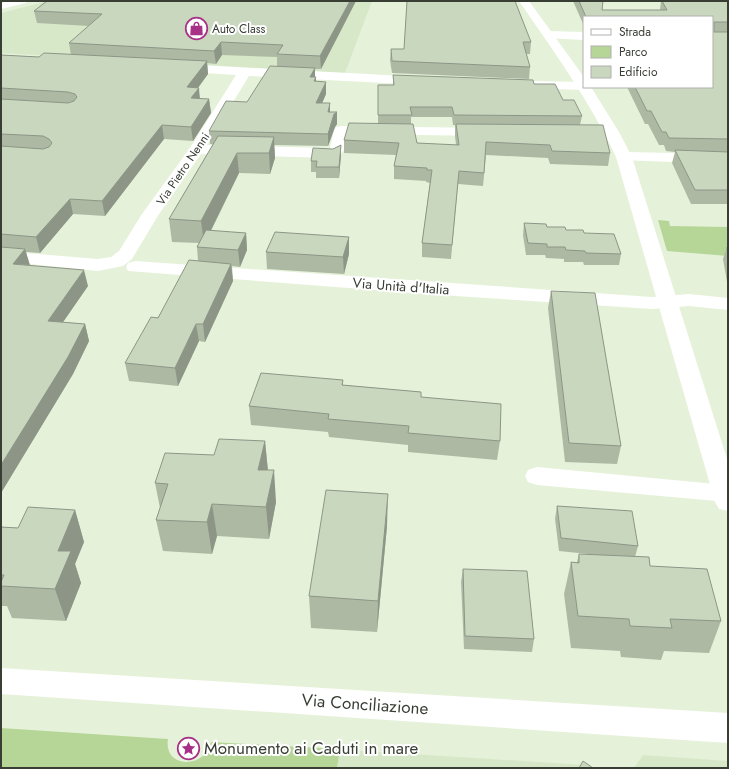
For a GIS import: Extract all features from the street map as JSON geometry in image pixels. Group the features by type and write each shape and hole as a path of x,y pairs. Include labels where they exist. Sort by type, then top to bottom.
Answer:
{"street":[{"path":"1,6 22,1"},
{"path":"524,1 550,35 583,85"},
{"path":"550,35 583,36"},
{"path":"166,67 438,81"},
{"name":"Via Pietro Nenni","path":"1,256 98,265 116,262 126,255 151,214 197,149 245,71"},
{"path":"518,85 583,87"},
{"path":"537,476 727,498 624,157 603,132 584,88"},
{"path":"197,149 330,153 335,152 338,149 341,130 498,132"},
{"path":"624,157 728,159"},
{"name":"Via Unità d'Italia","path":"135,267 652,303 689,300 728,304"},
{"name":"Via Conciliazione","path":"1,682 728,728"}],"shaded area":[{"path":"48,1 372,1 345,73 1,53 1,13"},
{"path":"340,749 586,765 584,768 337,768"},
{"path":"643,755 728,761 728,768 634,768"}],"green space":[{"path":"658,220 669,221 670,226 728,227 728,256 667,251"},
{"path":"1,728 168,739 168,749 172,756 178,760 186,762 194,761 201,757 208,751 211,742 340,749 337,768 1,768"}],"building":[{"name":"Auto Class","path":"47,1 350,1 320,56 277,54 283,45 221,42 214,51 69,43 102,14 34,11"},
{"path":"407,1 515,1 531,42 523,42 530,67 392,61 391,49 404,49"},
{"path":"579,1 603,1 602,10 667,10 662,1 728,1 728,22 714,22 714,32 728,32 728,139 669,138 666,132 662,132 651,111 647,111 636,88 713,88 713,16 586,16"},
{"path":"44,53 207,61 187,87 199,88 191,98 209,99 191,127 162,125 102,201 70,199 36,237 1,234 1,146 43,149 49,147 52,143 49,139 43,136 1,134 1,99 68,103 74,101 77,97 75,94 68,92 1,88 1,55 39,57"},
{"path":"270,66 315,68 310,77 316,77 314,81 326,82 316,103 330,103 328,112 337,112 334,114 328,134 209,131 226,101 247,102"},
{"path":"393,75 533,80 534,84 555,84 563,100 574,100 582,116 454,115 452,107 410,107 412,115 378,115 378,85 394,85"},
{"path":"349,123 413,124 417,143 459,145 456,124 603,125 610,153 552,151 550,145 486,142 484,173 459,171 452,245 422,243 432,170 427,170 427,168 394,166 399,143 344,140"},
{"path":"218,136 274,137 269,153 237,153 201,221 169,219"},
{"path":"341,145 339,167 316,167 317,161 311,161 313,148 333,149"},
{"path":"675,150 728,152 728,190 695,190"},
{"path":"524,223 546,224 547,227 565,227 566,230 583,230 584,233 614,234 621,254 586,253 585,251 566,250 565,247 547,247 547,244 528,243"},
{"path":"206,230 246,233 238,250 197,247"},
{"path":"275,232 349,237 343,257 266,252"},
{"path":"1,247 25,249 13,264 84,270 48,321 85,324 68,357 1,465"},
{"path":"189,260 231,264 203,324 196,324 175,368 125,363 151,317 158,318"},
{"path":"551,291 595,293 621,446 569,443"},
{"path":"261,373 343,380 342,385 421,392 421,397 501,404 500,441 408,433 409,426 328,419 329,414 249,406"},
{"path":"219,439 265,441 258,470 274,470 266,507 212,504 207,522 156,520 168,484 155,483 165,453 214,455"},
{"path":"326,490 388,494 378,601 309,596"},
{"path":"557,506 632,511 638,546 561,538"},
{"path":"28,507 75,510 58,551 71,551 55,589 1,586 4,575 1,575 1,527 18,528"},
{"path":"579,554 649,557 650,566 707,569 721,621 670,619 672,628 630,626 629,619 578,616 571,562 579,563"},
{"path":"463,569 527,571 534,639 465,636"},
{"path":"583,761 593,768 579,768"}],"place":[{"name":"Auto Class","path":"196,29"},
{"name":"Monumento ai Caduti in mare","path":"188,748"}]}
